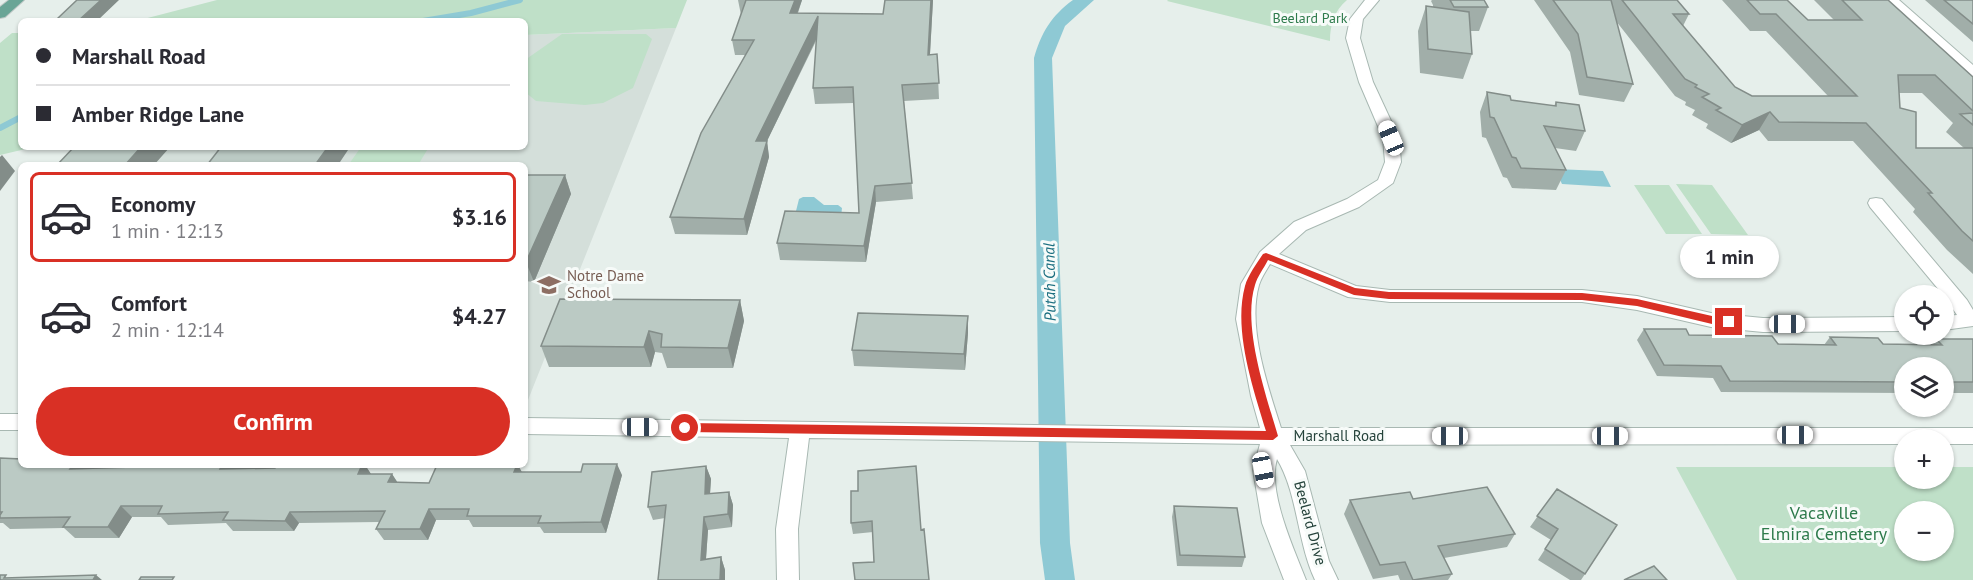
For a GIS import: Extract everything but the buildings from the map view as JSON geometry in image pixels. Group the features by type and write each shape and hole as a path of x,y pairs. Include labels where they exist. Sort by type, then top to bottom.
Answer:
{"main road":[{"path":"0,14 17,0"}],"street":[{"name":"Beelard Drive","path":"1327,580 1318,562 1306,522 1295,471 1273,436 1261,396 1245,319 1250,284 1266,256 1300,226 1371,193 1385,183 1390,172 1394,149 1391,138 1353,43 1354,24 1372,0"},
{"path":"1891,0 1973,73"},
{"path":"1876,203 1944,285"},
{"path":"1266,256 1354,292 1389,296 1582,296 1637,303 1712,320 1763,325 1894,324"},
{"path":"1954,297 1969,320 1954,322"},
{"path":"0,422 18,422"},
{"name":"Marshall Road","path":"528,426 1273,436 1973,436"},
{"path":"788,580 787,529 800,429"},
{"name":"Beelard Drive","path":"1273,436 1263,470 1273,523 1295,580"}],"shaded area":[{"name":"Notre Dame School","path":"676,28 528,400 528,162 61,162 72,150 528,150 528,35"}],"green space":[{"path":"217,0 687,0 676,28 528,35 528,18 148,18"},
{"name":"Beelard Park","path":"1168,0 1347,0 1334,19 1330,41"},
{"path":"12,33 18,33 18,150 21,150 0,155 0,43"},
{"path":"562,34 646,34 652,39 633,88 603,103 585,105 536,101 528,94 528,58"},
{"path":"359,150 427,150 420,162 350,162"},
{"path":"1676,184 1712,185 1748,235 1711,234"},
{"path":"1634,185 1669,185 1702,234 1666,234"},
{"name":"Vacaville Elmira Cemetery","path":"1676,467 1894,467 1894,489 1954,489 1954,467 1973,467 1973,580 1737,580"}],"water":[{"path":"1555,169 1603,171 1611,187 1562,184"},
{"path":"814,197 824,205 838,205 842,208 841,217 802,216 796,211 799,199"}],"waterway":[{"path":"441,18 520,0"},
{"name":"Putah Canal","path":"1060,580 1055,543 1043,58 1057,24 1068,12 1085,0"},
{"path":"0,128 18,119"}],"place":[{"name":"Notre Dame School","path":"549,285"}],"route":[{"path":"685,428 1273,436 1261,396 1245,319 1250,284 1266,256 1354,292 1389,296 1582,296 1637,303 1729,322"}]}
